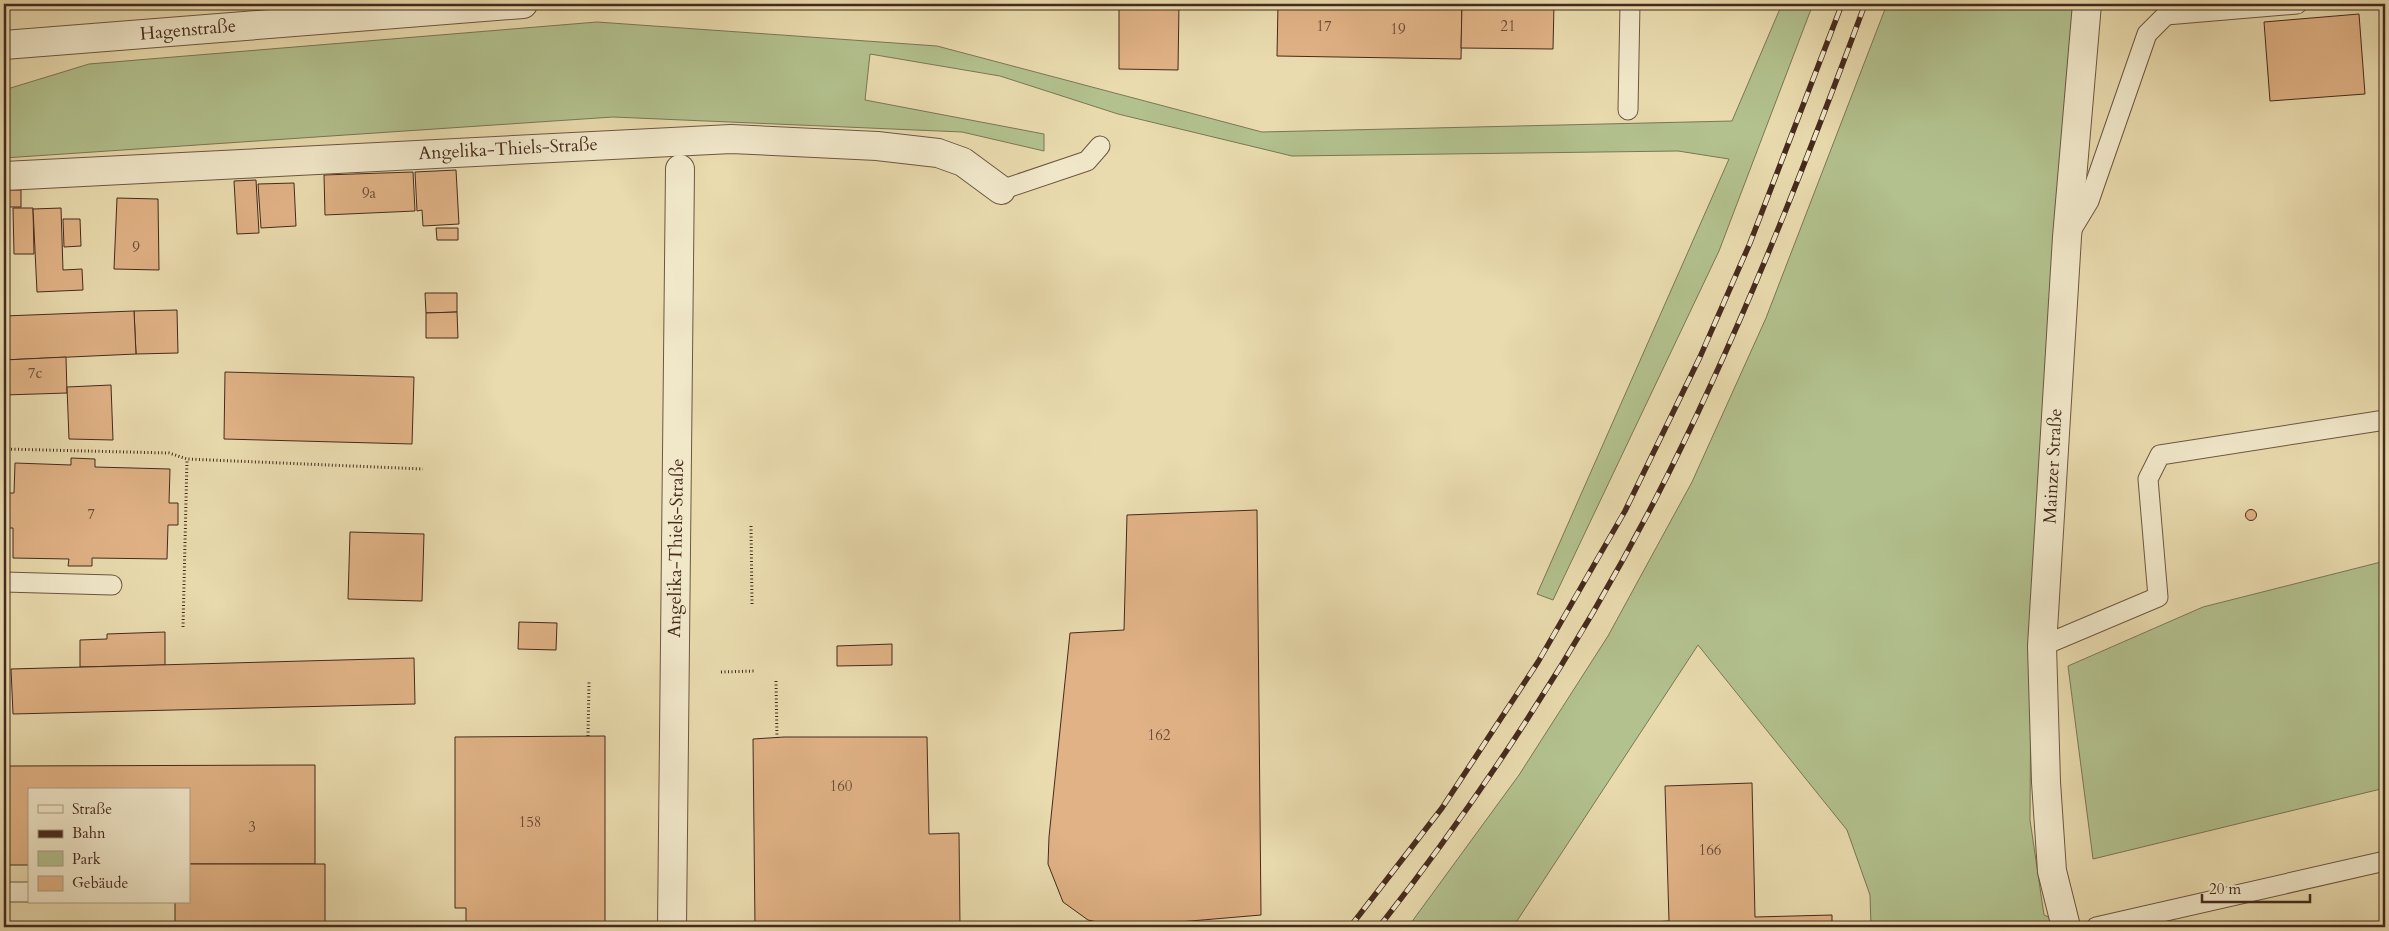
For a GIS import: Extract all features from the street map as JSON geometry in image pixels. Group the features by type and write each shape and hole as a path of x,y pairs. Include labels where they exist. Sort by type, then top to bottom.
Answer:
{"street":[{"name":"Hagenstraße","path":"4,45 523,4"},
{"name":"Mainzer Straße","path":"2066,927 2052,871 2046,782 2042,646 2067,238 2086,4"},
{"name":"Angelika-Thiels-Straße","path":"4,176 724,138 868,146 938,153 963,162 1001,190"},
{"name":"Angelika-Thiels-Straße","path":"672,927 680,169"}],"lane":[{"path":"1628,110 1630,4"},
{"path":"2067,238 2083,214 2147,34 2166,15 2297,4"},
{"path":"1001,190 1087,161 1100,146"},
{"path":"2042,646 2158,597 2148,479 2160,455 2385,420"},
{"path":"4,582 112,585"},
{"path":"2096,927 2385,861"},
{"path":"4,892 28,892"}],"path":[{"path":"4,449 169,453 186,459 423,469"},
{"path":"183,627 186,459"},
{"path":"751,526 752,604"},
{"path":"721,672 755,671"},
{"path":"776,681 777,738"},
{"path":"588,736 589,682"}],"green space":[{"path":"1782,4 1813,4 1719,251 1553,600 1537,594 1729,159 1678,151 1292,156 1118,114 1000,76 870,54 865,100 1044,134 1044,151 962,132 613,117 4,158 4,90 89,64 597,22 937,46 1262,132 1732,121"},
{"path":"1887,4 2079,4 2031,646 2030,820 2044,915 2051,918 2058,927 1871,927 1870,895 1847,830 1698,645 1513,927 1408,927 1519,775 1608,636 1692,482 1766,318"},
{"path":"2385,561 2385,788 2093,859 2068,666 2203,607"}],"building":[{"path":"1119,4 1179,4 1178,70 1119,69"},
{"path":"1278,4 1462,4 1461,59 1277,56"},
{"path":"1462,4 1554,4 1553,49 1461,48"},
{"path":"2359,14 2365,94 2270,101 2264,22"},
{"path":"456,170 459,224 423,226 422,210 417,211 415,172"},
{"path":"413,172 415,211 325,215 324,175"},
{"path":"256,180 259,233 237,234 234,181"},
{"path":"294,183 296,226 261,228 258,184"},
{"path":"4,190 21,190 21,207 4,207"},
{"path":"117,198 158,199 159,270 114,269"},
{"path":"13,208 33,208 34,254 14,254"},
{"path":"61,208 63,270 82,269 83,290 37,292 33,209"},
{"path":"63,219 80,219 81,246 64,247"},
{"path":"436,228 458,228 458,240 437,240"},
{"path":"425,293 457,293 457,312 426,313"},
{"path":"177,310 178,353 136,354 134,311"},
{"path":"134,311 136,354 4,360 4,316"},
{"path":"457,312 458,338 426,338 426,313"},
{"path":"66,357 67,393 4,395 4,360"},
{"path":"225,372 414,377 412,444 224,439"},
{"path":"111,385 113,440 69,439 67,387"},
{"path":"71,458 95,459 95,467 170,469 169,503 178,503 178,525 168,525 167,559 92,558 92,566 68,566 69,559 13,558 13,528 4,528 4,493 14,493 15,463 71,465"},
{"path":"2251,509 2257,515 2251,521 2245,515"},
{"path":"1257,510 1261,915 1120,927 1088,920 1063,902 1048,864 1049,837 1070,633 1124,630 1127,515"},
{"path":"350,532 424,534 422,601 348,599"},
{"path":"519,622 557,623 556,650 518,649"},
{"path":"165,632 165,665 80,667 80,640 107,639 107,634"},
{"path":"892,644 892,665 837,666 837,646"},
{"path":"414,658 415,704 13,714 11,669"},
{"path":"605,736 605,927 418,927 418,923 466,923 466,908 455,908 455,737"},
{"path":"784,737 927,737 929,834 959,833 960,927 755,927 753,739"},
{"path":"315,765 315,864 190,864 190,788 28,788 28,865 9,865 9,766"},
{"path":"1752,783 1755,917 1832,915 1832,927 1654,927 1653,922 1669,921 1665,786"},
{"path":"190,864 325,864 325,924 175,924 175,904 190,904"},
{"path":"418,923 418,927 156,927 156,924"}],"railway":[{"path":"1350,927 1442,808 1538,662 1625,511 1700,357 1750,243 1842,4"},
{"path":"1379,927 1455,826 1562,665 1656,498 1714,378 1768,254 1865,4"}]}
